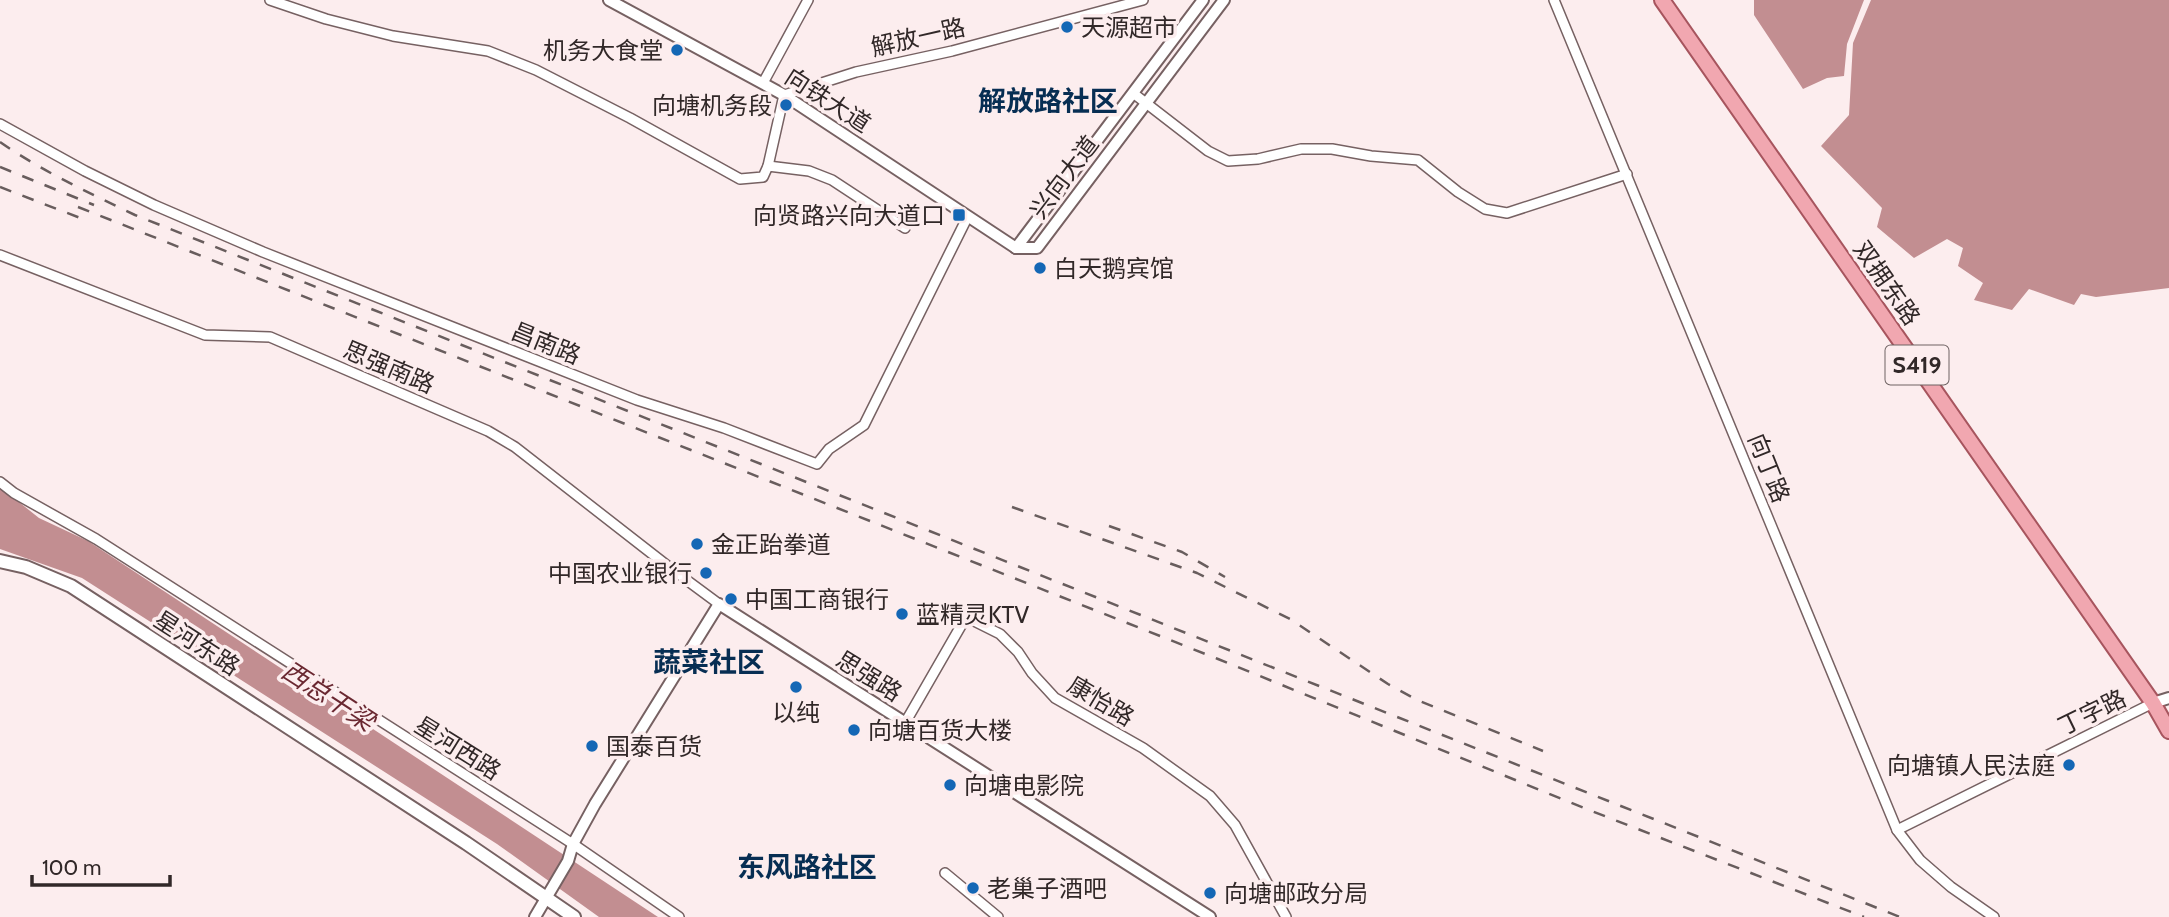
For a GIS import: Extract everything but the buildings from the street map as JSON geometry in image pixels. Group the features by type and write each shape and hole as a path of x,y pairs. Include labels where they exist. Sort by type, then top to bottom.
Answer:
{"main road":[{"name":"双拥东路","path":"1662,0 2153,703 2169,731"},
{"name":"星河东路","path":"0,561 26,566 71,586 574,917"}],"street":[{"path":"270,0 326,19 393,36 488,51 536,70 740,178 763,177 768,166 784,95"},
{"name":"向铁大道","path":"608,0 784,95 1016,248"},
{"path":"763,83 808,0"},
{"name":"解放一路","path":"784,95 856,72 952,51 1143,0"},
{"name":"兴向大道","path":"1016,248 1203,0"},
{"name":"兴向大道","path":"1016,248 1037,248 1224,0"},
{"name":"向丁路","path":"1554,0 1897,830 1930,869 1994,917"},
{"path":"1133,93 1208,151 1228,161 1258,159 1301,149 1332,149 1418,160 1458,192 1485,209 1507,213 1627,174"},
{"name":"昌南路","path":"0,124 154,205 263,252 637,400 724,428 817,464 829,449 864,425 967,218"},
{"path":"768,166 809,171 832,180 905,228"},
{"name":"思强南路","path":"0,255 205,335 271,337 488,431 515,447 719,604"},
{"name":"星河西路","path":"0,482 14,493 96,540 573,844 679,917"},
{"path":"535,917 552,884 568,861 573,844 595,804 719,604"},
{"name":"思强路","path":"719,604 1206,916"},
{"name":"康怡路","path":"905,723 966,617 1000,634 1055,698 1143,748 1210,796 1235,825 1286,917"},
{"path":"2153,703 2169,698"},
{"name":"丁字路","path":"1897,830 2153,703"},
{"path":"946,873 998,917"}],"shaded area":[{"path":"1754,0 1864,0 1847,44 1844,76 1827,78 1803,89 1754,15"},
{"path":"1871,0 2169,0 2169,288 2096,297 2081,294 2074,305 2029,289 2012,310 1974,300 1983,283 1958,266 1963,248 1947,239 1914,258 1877,227 1882,208 1821,146 1849,115 1853,43"},
{"path":"0,487 39,518 88,541 658,917 599,917 497,844 82,578 0,549"}],"railway":[{"path":"0,142 49,172 135,215 1900,917"},
{"path":"0,167 94,205"},
{"path":"0,187 88,221"},
{"path":"78,207 1218,659 1589,810 1864,917"},
{"path":"1012,507 1197,573 1290,619 1388,684 1417,700 1543,751"},
{"path":"1109,526 1182,552 1225,577"}],"place":[{"name":"天源超市","path":"1067,27"},
{"name":"机务大食堂","path":"677,50"},
{"name":"向塘机务段","path":"786,105"},
{"name":"向贤路兴向大道口","path":"959,215"},
{"name":"白天鹅宾馆","path":"1040,268"},
{"name":"金正跆拳道","path":"697,544"},
{"name":"中国农业银行","path":"706,573"},
{"name":"中国工商银行","path":"731,599"},
{"name":"蓝精灵KTV","path":"902,614"},
{"name":"以纯","path":"796,687"},
{"name":"向塘百货大楼","path":"854,730"},
{"name":"国泰百货","path":"592,746"},
{"name":"向塘镇人民法庭","path":"2069,765"},
{"name":"向塘电影院","path":"950,785"},
{"name":"老巢子酒吧","path":"973,888"},
{"name":"向塘邮政分局","path":"1210,893"}],"district":[{"name":"解放路社区","path":"1048,101"},
{"name":"蔬菜社区","path":"709,662"},
{"name":"东风路社区","path":"807,867"}],"water label":[{"name":"西总干梁","path":"328,696"}]}
